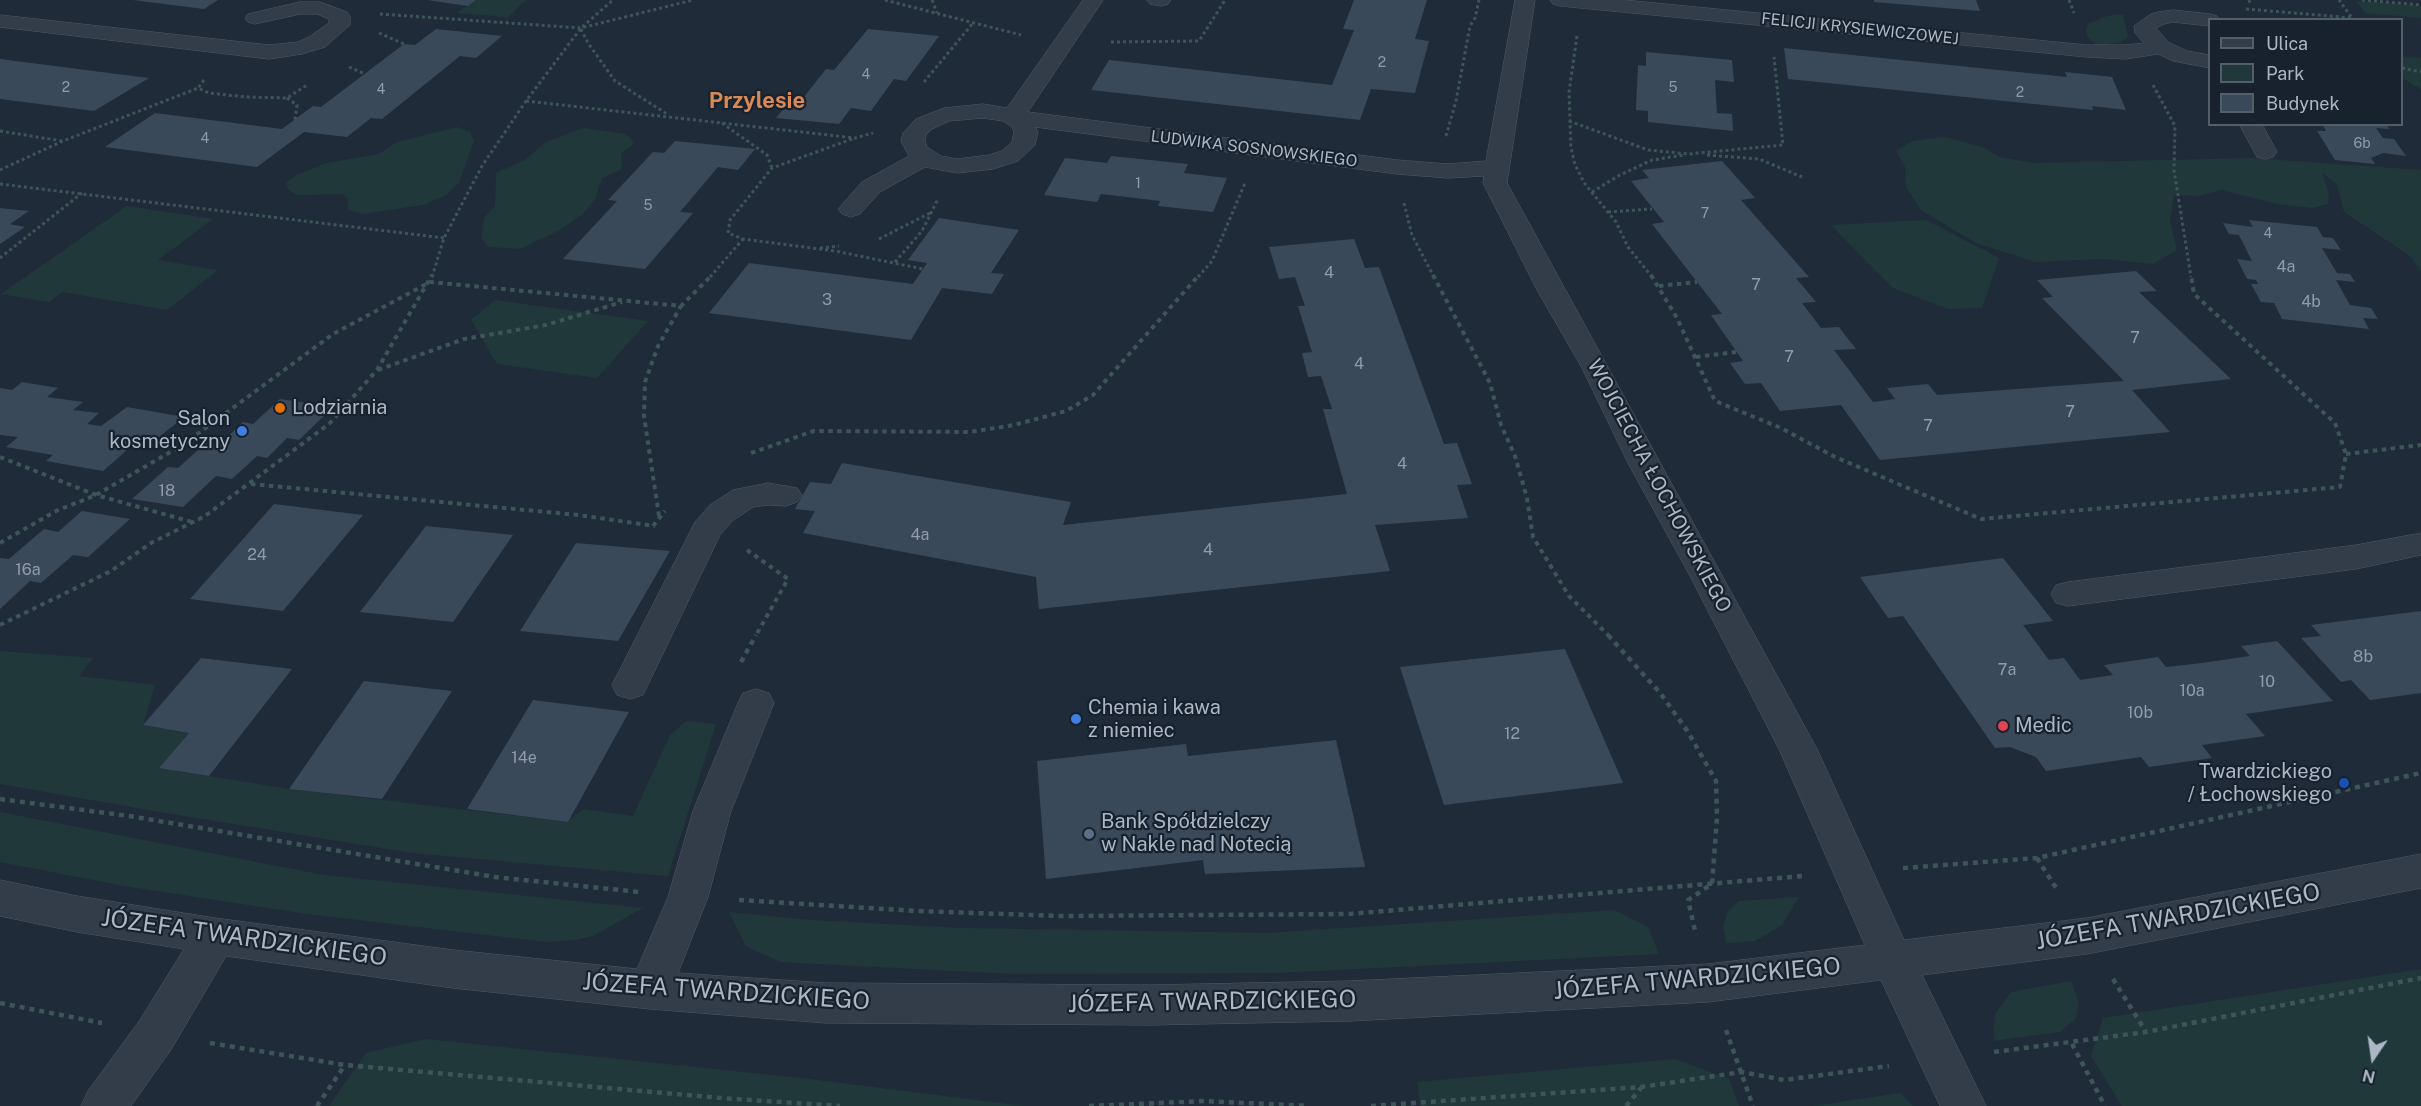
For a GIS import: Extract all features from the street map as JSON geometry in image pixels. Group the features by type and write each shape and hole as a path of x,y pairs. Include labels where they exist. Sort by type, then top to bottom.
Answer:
{"street":[{"path":"213,45 282,0"},
{"name":"WOJCIECHA ŁOCHOWSKIEGO","path":"1525,0 1495,183 1782,718 1893,962 1963,1106"},
{"name":"FELICJI KRYSIEWICZOWEJ","path":"1560,0 2086,51 2126,52 2160,47 2181,56 2208,62"},
{"path":"0,21 269,52 302,48 330,34 339,25 340,16 320,8 300,8 255,18"},
{"path":"851,209 884,178 927,158 934,162 957,166 993,162 1010,156 1023,144 1026,132 1021,123 1012,118 1088,8"},
{"path":"2160,47 2146,33 2145,26 2151,12 2208,20"},
{"name":"LUDWIKA SOSNOWSKIEGO","path":"927,158 916,151 913,141 915,133 924,124 944,115 982,111 998,112 1012,118 1397,167 1448,171 1497,168"},
{"path":"2251,126 2265,152"},
{"path":"630,686 706,530 721,513 744,498 768,494 786,495"},
{"path":"2068,594 2356,557 2421,544"},
{"path":"650,990 688,897 712,811 756,703"},
{"name":"JÓZEFA TWARDZICKIEGO","path":"0,898 77,914 215,936 453,969 650,990 826,1003 1150,1005 1350,1001 1708,983 1893,962 2087,936 2421,871"},
{"path":"104,1106 156,1034 215,936"}],"path":[{"path":"374,14 581,28 693,0"},
{"path":"885,0 1031,38 1038,42 1041,48 1034,60 1072,64 1087,45 1103,42 1198,41 1225,0"},
{"path":"932,0 937,14"},
{"path":"1479,0 1470,26 1456,101 1442,147 1436,156 1429,160 1397,167 1412,235 1490,383 1501,425 1515,456 1527,498 1533,537 1569,596 1619,646 1660,694 1688,732 1716,781 1717,818 1712,884"},
{"path":"1584,2 1569,92 1569,121 1575,165 1592,192 1616,222 1628,247 1659,286 1696,357 1715,401 1781,429 1835,457 1981,519 2340,487 2346,454 2335,423 2194,294 2174,170 2175,126 2149,79 2092,60 2086,51 2069,0"},
{"path":"2240,9 2352,18 2339,0"},
{"path":"2361,0 2421,5"},
{"path":"0,625 111,571 151,543 193,522 250,484 329,424 377,370 430,282 444,238 482,166 526,101 581,28 611,1"},
{"path":"923,83 973,23"},
{"path":"581,28 588,43 615,81 667,114 720,122 767,155 772,168"},
{"path":"379,33 404,44"},
{"path":"1592,192 1618,176 1652,160 1784,145 1774,53"},
{"path":"341,62 365,74"},
{"path":"2403,68 2421,72"},
{"path":"0,170 63,141 198,88"},
{"path":"287,98 297,105 294,120"},
{"path":"526,101 855,138 879,131"},
{"path":"1569,121 1648,150 1759,159 1802,177"},
{"path":"0,131 63,141"},
{"path":"747,454 814,431 970,432 1014,425 1066,411 1093,395 1212,261 1260,149"},
{"path":"896,262 922,231 957,166"},
{"path":"0,184 82,192 444,238"},
{"path":"0,258 82,192"},
{"path":"1608,212 1652,209"},
{"path":"659,516 644,416 645,382 657,346 681,306 718,269 743,239"},
{"path":"0,543 56,511 96,495 184,444 333,334 430,282 681,306"},
{"path":"1659,286 1697,282"},
{"path":"377,370 464,339 546,325 623,302"},
{"path":"1696,357 1736,352"},
{"path":"2346,454 2421,445"},
{"path":"0,457 96,495 193,522"},
{"path":"250,484 578,515 726,534 788,579 739,666 756,703"},
{"path":"653,526 659,516 670,506"},
{"path":"0,799 150,820 495,877 688,897 917,911 1061,916 1326,914 2037,858 2421,773"},
{"path":"1712,884 1688,900 1708,983 1753,1106"},
{"path":"1371,1106 1641,1087 1742,1072 1784,1080 2072,1044 2146,1032 2421,978"},
{"path":"0,1004 156,1034 345,1065 721,1098 840,1106"},
{"path":"2072,1044 2105,1106"},
{"path":"317,1106 345,1065"},
{"path":"1626,1106 1641,1087"},
{"path":"1089,1106 1204,1103 1308,1106"}],"green space":[{"path":"476,0 526,0 508,17 457,13"},
{"path":"2356,1 2421,6 2421,18 2365,13"},
{"path":"2123,14 2128,37 2121,42 2097,46 2088,37 2086,31 2088,24 2107,16"},
{"path":"2403,57 2421,58 2421,89 2403,79"},
{"path":"457,127 470,132 474,141 459,183 446,195 423,205 362,214 348,210 348,199 342,194 297,195 289,190 286,183 296,175 327,163 379,154 397,142"},
{"path":"583,128 626,134 634,143 621,154 622,169 602,178 595,199 583,214 558,231 519,249 489,247 481,238 484,218 495,206 496,173 525,160 546,142"},
{"path":"1945,137 1982,147 2000,157 2034,163 2252,158 2421,170 2421,271 2410,256 2344,212 2337,185 2322,172 2329,194 2328,204 2312,208 2278,204 2222,190 2198,196 2174,195 2170,221 2177,250 2153,264 2103,259 2035,262 1976,243 1921,210 1906,187 1905,167 1896,151 1912,141"},
{"path":"127,206 213,219 158,260 218,270 167,310 62,292 49,302 1,294"},
{"path":"1926,220 1999,258 1982,308 1948,309 1893,288 1831,225"},
{"path":"495,300 648,321 597,378 497,364 471,320"},
{"path":"0,651 93,658 79,676 155,685 143,725 189,733 159,768 289,789 568,822 583,809 633,816 670,735 686,721 716,724 668,876 412,853 0,784"},
{"path":"0,812 324,875 643,908 593,936 547,942 307,914 124,886 0,862"},
{"path":"1799,897 1782,925 1755,941 1726,943 1723,925 1729,910 1739,901"},
{"path":"1614,910 1648,927 1659,954 1276,973 1014,974 780,962 746,946 729,912 810,920 962,928 1268,933"},
{"path":"2421,969 2421,1106 2122,1106 2091,1056 2103,1018"},
{"path":"2071,981 2079,1003 2076,1018 2060,1032 1993,1041 1995,1014 2011,992"},
{"path":"425,1039 801,1078 1024,1106 329,1106 366,1053"},
{"path":"1675,1059 1729,1079 1739,1106 1420,1106 1417,1082"},
{"path":"1900,1093 1913,1106 1813,1106"}],"building":[{"path":"133,0 218,0 204,9"},
{"path":"427,0 476,0 468,6"},
{"path":"1354,0 1427,0 1415,39 1429,41 1415,93 1371,89 1360,120 1091,90 1109,60 1332,85 1354,30 1343,29"},
{"path":"1874,0 1976,0 1980,11 1874,2"},
{"path":"436,29 502,36 476,58 460,56 382,119 371,118 347,137 304,132 257,167 105,147 155,113 282,129 313,106 321,107 404,44 415,45"},
{"path":"868,29 939,36 906,81 894,79 871,111 851,108 839,124 776,118 790,101 800,102 826,69 834,70"},
{"path":"1784,48 2067,77 2065,72 2112,77 2126,110 2092,106 2093,110 1788,79"},
{"path":"1646,52 1732,60 1734,82 1715,80 1717,113 1732,114 1733,131 1648,122 1648,111 1636,110 1638,65 1646,66"},
{"path":"0,59 149,78 94,111 0,99"},
{"path":"2323,126 2387,126 2389,129 2376,128 2383,138 2394,139 2406,156 2383,153 2371,158 2375,164 2335,160 2317,131 2326,131"},
{"path":"675,141 755,149 738,170 718,167 680,212 693,213 645,269 563,259 617,201 608,200 653,152 664,153"},
{"path":"1111,156 1188,164 1184,173 1227,178 1213,212 1158,206 1160,201 1101,194 1097,202 1044,195 1065,158 1107,163"},
{"path":"1722,161 1755,198 1741,200 1809,277 1796,278 1816,302 1802,303 1821,328 1839,327 1856,349 1834,350 1873,402 1895,399 1887,388 1928,384 1937,395 2124,381 2042,298 2053,297 2037,280 2136,271 2157,291 2139,292 2231,379 2132,390 2170,432 1880,460 1841,405 1780,411 1761,383 1745,384 1730,363 1743,361 1711,315 1722,314 1652,224 1664,222 1631,181 1649,178 1642,170"},
{"path":"0,208 29,211 10,224 25,227 0,244"},
{"path":"939,218 1019,230 991,273 1004,274 992,294 942,288 911,340 709,313 749,263 913,284 927,263 908,260"},
{"path":"2249,220 2317,227 2323,237 2333,238 2341,250 2322,248 2337,273 2350,274 2355,282 2336,280 2350,305 2371,308 2378,319 2363,318 2369,329 2282,319 2274,303 2261,302 2251,284 2258,284 2256,280 2247,279 2237,259 2252,261 2239,235 2229,234 2223,223 2253,227"},
{"path":"1354,239 1365,268 1379,267 1444,444 1457,443 1472,484 1457,485 1468,518 1375,525 1390,571 1039,609 1036,577 803,533 815,511 795,509 810,482 831,484 842,463 1071,502 1063,525 1347,494 1323,409 1332,409 1321,376 1308,377 1302,353 1312,352 1298,306 1305,306 1295,277 1279,279 1269,247"},
{"path":"22,382 58,388 47,397 83,402 73,410 99,413 87,424 101,426 127,407 184,417 149,445 135,443 103,471 46,461 53,455 6,447 18,437 0,435 0,388 12,390"},
{"path":"280,399 333,407 299,440 287,438 267,458 257,456 232,479 216,476 183,507 132,499 168,467 178,468 206,443 219,445 243,422 253,424"},
{"path":"274,504 363,515 283,611 190,599"},
{"path":"82,511 130,519 88,557 73,555 41,583 30,581 0,609 0,558 9,559 44,529 58,532"},
{"path":"426,526 513,535 453,622 360,612"},
{"path":"576,543 670,551 618,641 520,631"},
{"path":"2003,558 2053,621 2023,625 2049,660 2064,658 2080,680 2113,675 2104,665 2158,657 2166,667 2202,663 2250,656 2241,646 2277,641 2333,701 2246,714 2265,736 2202,745 2212,758 2149,767 2141,757 2046,771 2036,757 2010,747 1995,748 1903,616 1888,618 1860,577"},
{"path":"2421,611 2421,693 2370,700 2351,680 2341,682 2301,638 2321,636 2311,625"},
{"path":"1565,649 1623,783 1444,805 1400,667"},
{"path":"201,658 292,669 209,776 159,768 189,733 143,725"},
{"path":"364,681 452,691 382,799 289,789"},
{"path":"533,700 629,712 568,822 467,809"},
{"path":"1336,740 1365,867 1205,874 1203,860 1046,879 1037,761 1186,744 1188,756"}],"place":[{"name":"Lodziarnia","path":"280,408"},
{"name":"Salon kosmetyczny","path":"242,431"},
{"name":"Chemia i kawa z niemiec","path":"1076,719"},
{"name":"Medic","path":"2003,726"},
{"name":"Twardzickiego / Łochowskiego","path":"2344,783"},
{"name":"Bank Spółdzielczy w Nakle nad Notecią","path":"1089,834"}],"district":[{"name":"Przylesie","path":"757,101"}]}
